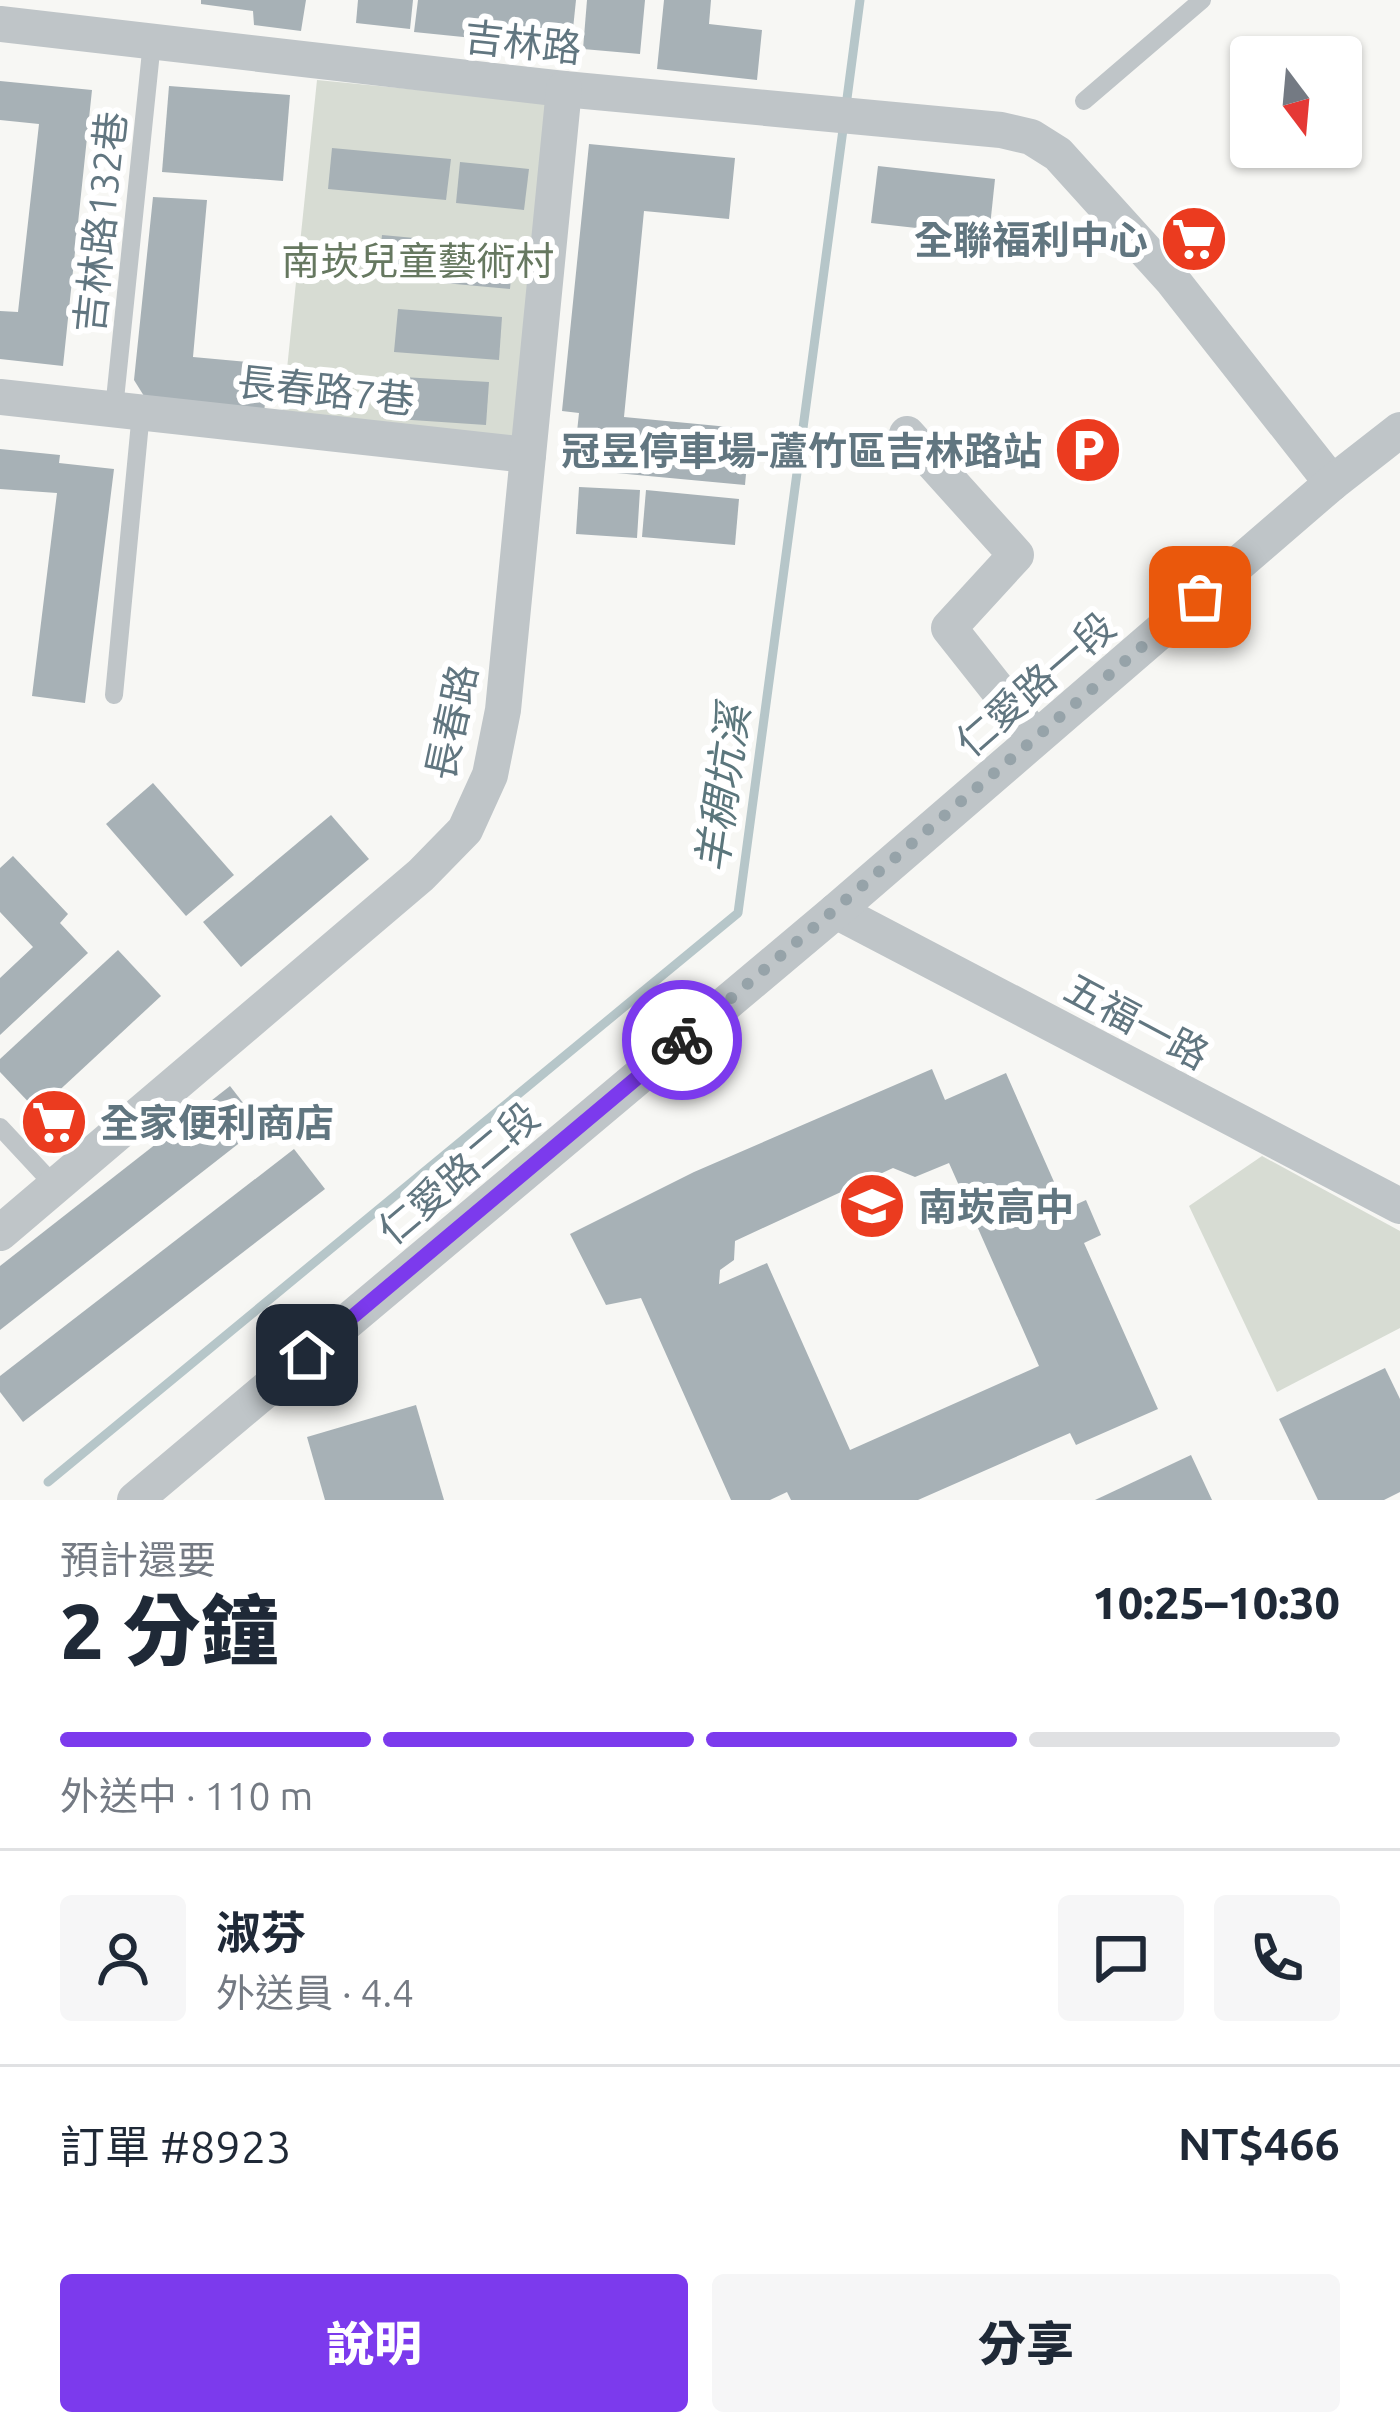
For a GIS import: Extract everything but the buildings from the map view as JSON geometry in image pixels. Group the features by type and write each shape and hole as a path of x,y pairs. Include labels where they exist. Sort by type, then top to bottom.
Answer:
{"street":[{"name":"吉林路","path":"0,24 564,89 1000,130 1030,137 1058,154 1173,281 1331,483"},
{"name":"長春路","path":"0,1233 422,874 464,830 490,775 503,710 564,89"},
{"name":"長春路7巷","path":"0,397 528,455"},
{"name":"仁愛路一段","path":"836,910 1331,483 1400,430"},
{"path":"907,434 1016,555 949,628 1036,739"},
{"name":"五福一路","path":"836,910 1400,1206"},
{"name":"仁愛路二段","path":"135,1500 836,910"}],"lane":[{"path":"1084,100 1202,0"},
{"name":"吉林路132巷","path":"114,695 152,42"},
{"path":"0,1127 55,1186"}],"green space":[{"name":"南崁兒童藝術村","path":"317,80 554,103 518,440 282,417"},
{"path":"1262,1156 1400,1231 1400,1328 1277,1392 1189,1206"}],"waterway":[{"name":"羊稠坑溪","path":"846,106 860,0"},
{"name":"羊稠坑溪","path":"48,1482 738,913 844,122"}],"way so far":[{"path":"682,1040 1200,597"}],"place":[{"name":"全聯福利中心","path":"1194,239"},
{"name":"冠昱停車場-蘆竹區吉林路站","path":"1088,450"},
{"name":"全家便利商店","path":"54,1122"},
{"name":"南崁高中","path":"872,1206"}],"route":[{"path":"307,1355 682,1040"}]}
